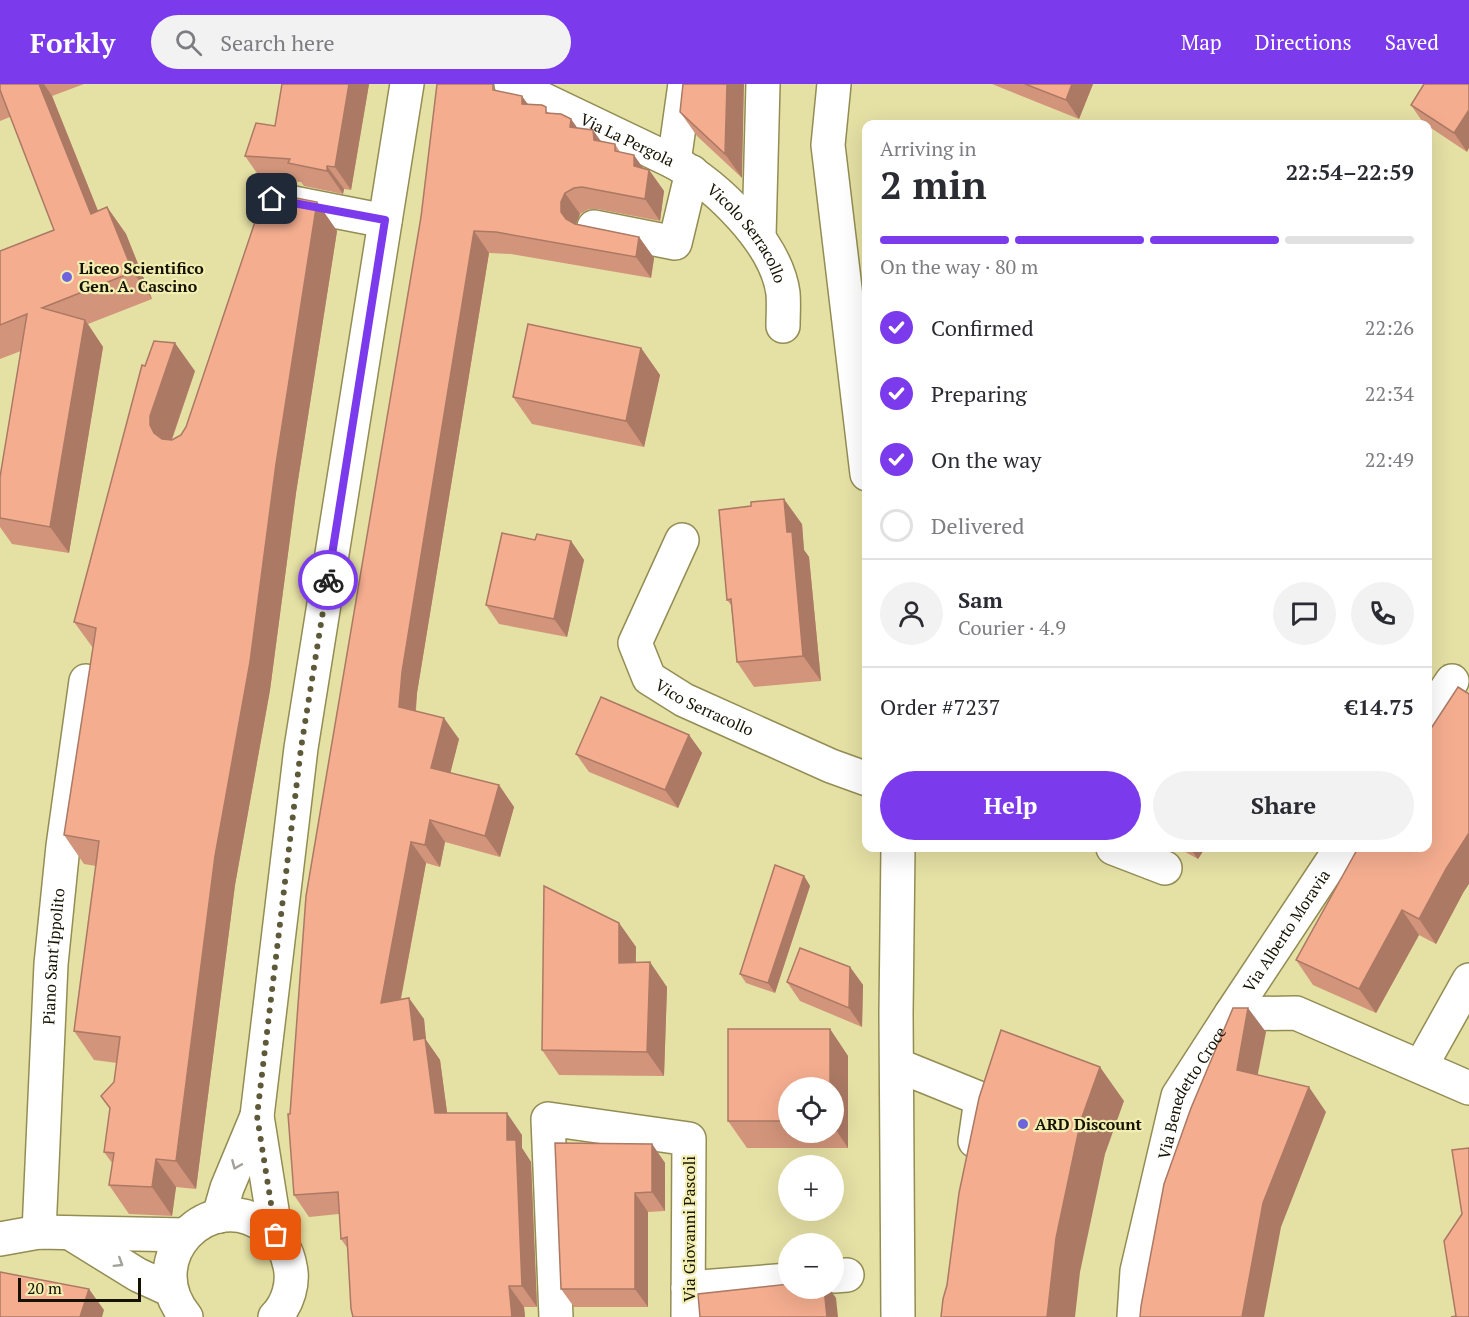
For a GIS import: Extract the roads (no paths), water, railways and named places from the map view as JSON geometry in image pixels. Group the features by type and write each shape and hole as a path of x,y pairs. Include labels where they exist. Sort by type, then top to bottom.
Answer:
{"street":[{"path":"219,1216 227,1188 257,1116 301,748 407,84"},
{"name":"Via La Pergola","path":"511,84 683,167"},
{"path":"759,236 763,84"},
{"path":"834,84 828,145 862,432"},
{"name":"Via La Pergola","path":"676,92 683,167"},
{"path":"594,227 675,243 683,167"},
{"name":"Vicolo Serracollo","path":"683,167 717,192 759,236 772,260 783,292 783,326"},
{"path":"265,221 272,199 385,220"},
{"name":"Vico Serracollo","path":"682,540 635,643 649,678 684,700 831,766 862,776"},
{"name":"Piano Sant'Ippolito","path":"54,1232 51,964 63,846 86,681"},
{"path":"1432,711 1452,681"},
{"path":"898,852 898,1317"},
{"path":"1123,852 1165,868"},
{"name":"Via Alberto Moravia","path":"1231,1014 1338,852"},
{"path":"1420,1066 1469,981"},
{"name":"Via Benedetto Croce","path":"1134,1317 1137,1271 1178,1096 1231,1014 1296,1013 1469,1088"},
{"path":"897,1065 981,1099 971,1168"},
{"path":"257,1116 276,1235"},
{"name":"Via Giovanni Pascoli","path":"555,1317 548,1119 689,1140 688,1302"},
{"path":"178,1303 170,1270 174,1251 185,1235 201,1223 219,1216 240,1215 260,1222 276,1235 288,1253 292,1273 289,1294 279,1315"},
{"path":"0,1239 54,1232 185,1235"},
{"path":"54,1232 138,1275 178,1303"},
{"path":"688,1302 778,1282"}],"place":[{"name":"Liceo Scientifico Gen. A. Cascino","path":"67,277"},
{"name":"ARD Discount","path":"1023,1124"}]}
